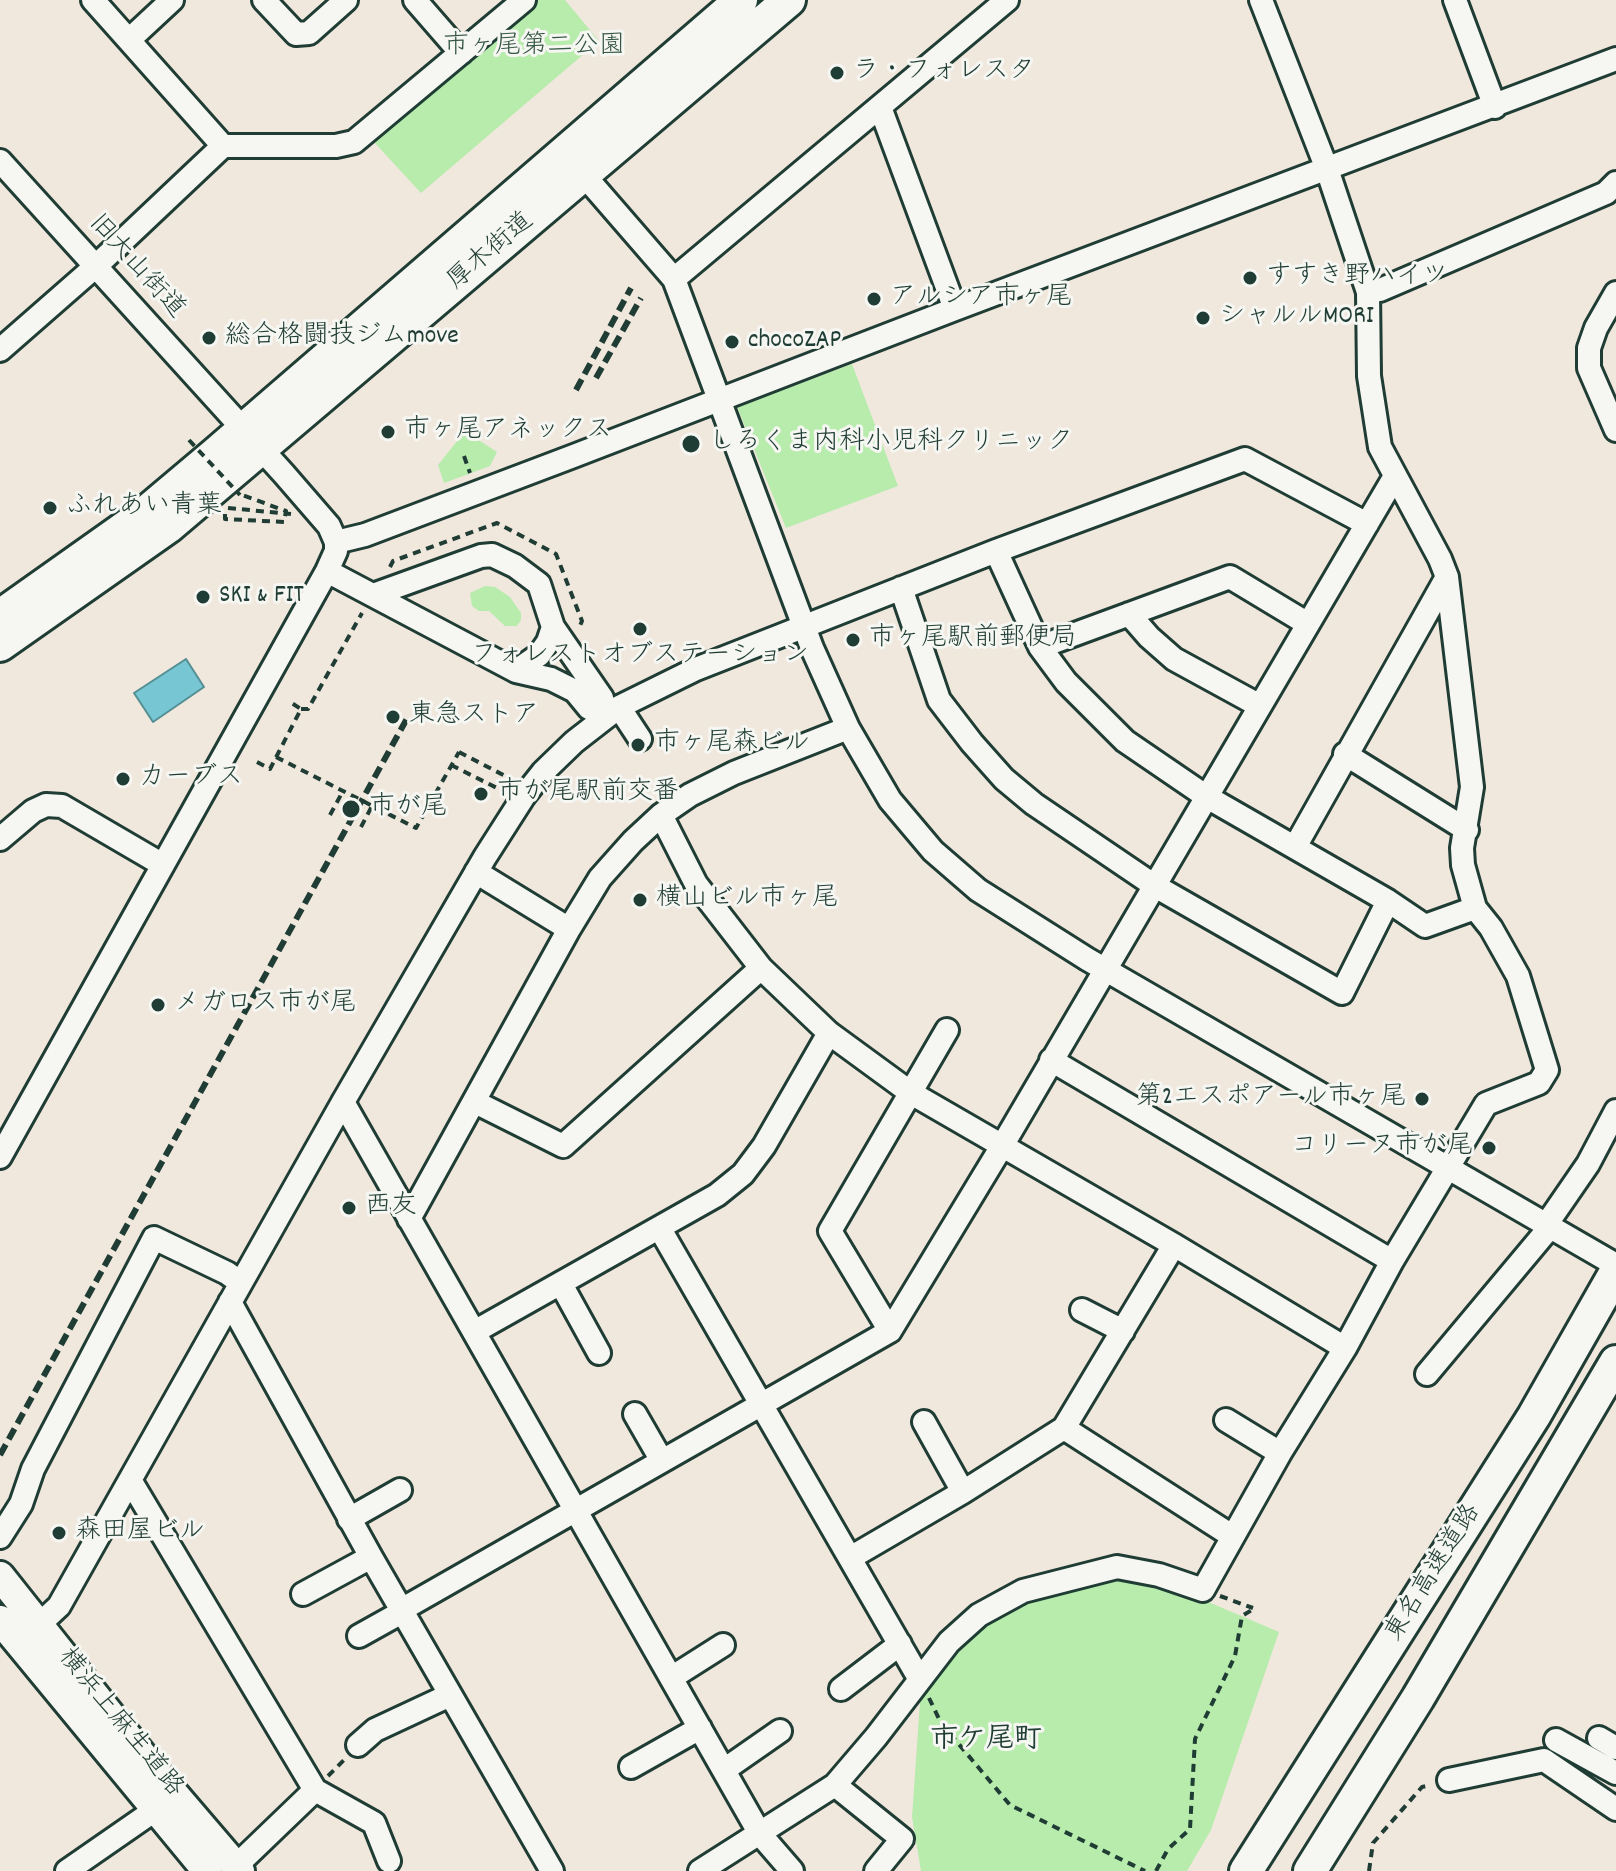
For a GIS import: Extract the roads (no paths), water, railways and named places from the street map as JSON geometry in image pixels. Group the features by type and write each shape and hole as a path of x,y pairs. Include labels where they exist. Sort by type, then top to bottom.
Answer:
{"highway":[{"name":"厚木街道","path":"0,645 168,527 253,439 741,0"},
{"name":"厚木街道","path":"0,616 253,439 583,174 789,0"},
{"path":"0,602 72,563"},
{"path":"0,663 65,600"},
{"name":"東名高速道路","path":"1246,1871 1534,1416 1616,1272"},
{"name":"東名高速道路","path":"1310,1871 1434,1672 1616,1362"}],"main road":[{"name":"横浜上麻生道路","path":"0,1576 29,1634 197,1864"},
{"name":"横浜上麻生道路","path":"0,1620 29,1634 157,1774 238,1869"}],"street":[{"path":"93,0 223,146"},
{"path":"129,40 172,0"},
{"path":"264,0 296,34 309,33 346,0"},
{"path":"415,0 461,53"},
{"path":"0,350 96,266 223,146 336,146 354,142 524,0"},
{"path":"674,279 1007,0"},
{"path":"700,1871 835,1785 949,1642 979,1615 1023,1591 1117,1567 1159,1575 1203,1590 1486,1104 1539,1083 1547,1070 1518,976 1491,928 1475,908 1463,865 1462,848 1472,787 1447,577 1380,447 1369,376 1368,292 1327,169 1261,0"},
{"path":"1455,0 1495,107"},
{"path":"0,1157 327,571 336,551 336,542 365,535 1616,59"},
{"path":"880,107 955,309"},
{"name":"旧大山街道","path":"0,161 253,439 329,526 336,542"},
{"path":"583,174 674,279 804,626 848,728 890,800 933,851 990,898 1106,969 1616,1265"},
{"path":"1368,292 1380,290 1606,193 1616,183"},
{"path":"1616,293 1596,328 1589,348 1589,368 1616,430"},
{"path":"29,1634 59,1606 476,872 524,796 574,742 612,712 696,669 996,551 1245,459 1367,524"},
{"path":"359,1636 890,1331 1395,476"},
{"path":"996,551 1040,647 1066,682 1125,741 1207,797 1388,901 1425,926 1475,908"},
{"path":"367,604 481,556 492,555 515,566 539,584 553,627 612,712 640,739"},
{"path":"327,571 367,604 421,621 516,671 551,679 575,691 589,708 612,712"},
{"path":"421,621 429,576"},
{"path":"1040,647 1230,577 1308,624"},
{"path":"1295,847 1447,577"},
{"path":"901,588 939,700 972,743 1004,779 1034,804 1155,886 1342,993 1388,901"},
{"path":"1129,614 1174,659 1260,706"},
{"path":"516,671 539,655 553,627"},
{"path":"409,1219 569,929 600,878 633,841 661,815 690,795 734,773 848,728"},
{"path":"1345,754 1467,830"},
{"path":"1,835 33,811 46,805 62,806 163,865"},
{"path":"661,815 696,884 761,968 829,1033 911,1093 1345,1348"},
{"path":"476,872 569,929"},
{"path":"475,1102 563,1146 761,968"},
{"path":"890,1331 830,1231 947,1030"},
{"path":"474,1332 660,1229 717,1195 743,1174 764,1146 829,1033"},
{"path":"1051,1060 1392,1261"},
{"path":"343,1102 760,1834 792,1871"},
{"path":"1427,1374 1553,1228 1616,1111"},
{"path":"660,1229 919,1678"},
{"path":"0,1537 21,1504 33,1469 154,1238 227,1273 349,1519 552,1871"},
{"path":"850,1558 1064,1428 1174,1245"},
{"path":"561,1284 599,1353"},
{"path":"1082,1310 1123,1331"},
{"path":"635,1414 662,1461"},
{"path":"1226,1420 1280,1453"},
{"path":"924,1422 963,1492"},
{"path":"1064,1428 1232,1536"},
{"path":"130,1480 315,1790 374,1823 389,1861"},
{"path":"349,1519 400,1490"},
{"path":"303,1594 371,1557"},
{"path":"841,1689 900,1644"},
{"path":"671,1678 723,1645"},
{"path":"358,1745 375,1730 450,1695"},
{"path":"631,1767 700,1728"},
{"path":"724,1770 780,1731"},
{"path":"1556,1740 1616,1773"},
{"path":"1449,1780 1544,1760 1616,1809"},
{"path":"835,1785 902,1839 876,1871"},
{"path":"238,1869 315,1790"},
{"path":"67,1871 155,1810"}],"water":[{"path":"186,659 204,687 153,722 134,693"}],"railway":[{"path":"576,390 631,288"},
{"path":"596,378 641,298"},
{"path":"0,1455 409,715"}],"place":[{"name":"ラ・フォレスタ","path":"837,73"},
{"name":"すすき野ハイツ","path":"1250,278"},
{"name":"アルシア市ヶ尾","path":"874,299"},
{"name":"シャルルMORI","path":"1203,318"},
{"name":"総合格闘技ジムmove","path":"209,338"},
{"name":"chocoZAP","path":"732,342"},
{"name":"市ヶ尾アネックス","path":"388,432"},
{"name":"しろくま内科小児科クリニック","path":"691,444"},
{"name":"ふれあい青葉","path":"50,508"},
{"name":"SKI & FIT","path":"203,597"},
{"name":"フォレストオブステーション","path":"640,629"},
{"name":"市ヶ尾駅前郵便局","path":"853,640"},
{"name":"東急ストア","path":"393,717"},
{"name":"市ヶ尾森ビル","path":"638,745"},
{"name":"カーブス","path":"123,779"},
{"name":"市が尾駅前交番","path":"481,794"},
{"name":"市が尾","path":"351,809"},
{"name":"横山ビル市ヶ尾","path":"640,900"},
{"name":"メガロス市が尾","path":"158,1005"},
{"name":"第2エスポアール市ヶ尾","path":"1422,1099"},
{"name":"コリーヌ市が尾","path":"1489,1148"},
{"name":"西友","path":"349,1208"},
{"name":"森田屋ビル","path":"59,1533"}],"district":[{"name":"市ケ尾町","path":"986,1742"}],"park label":[{"name":"市ヶ尾第二公園","path":"534,48"}]}
